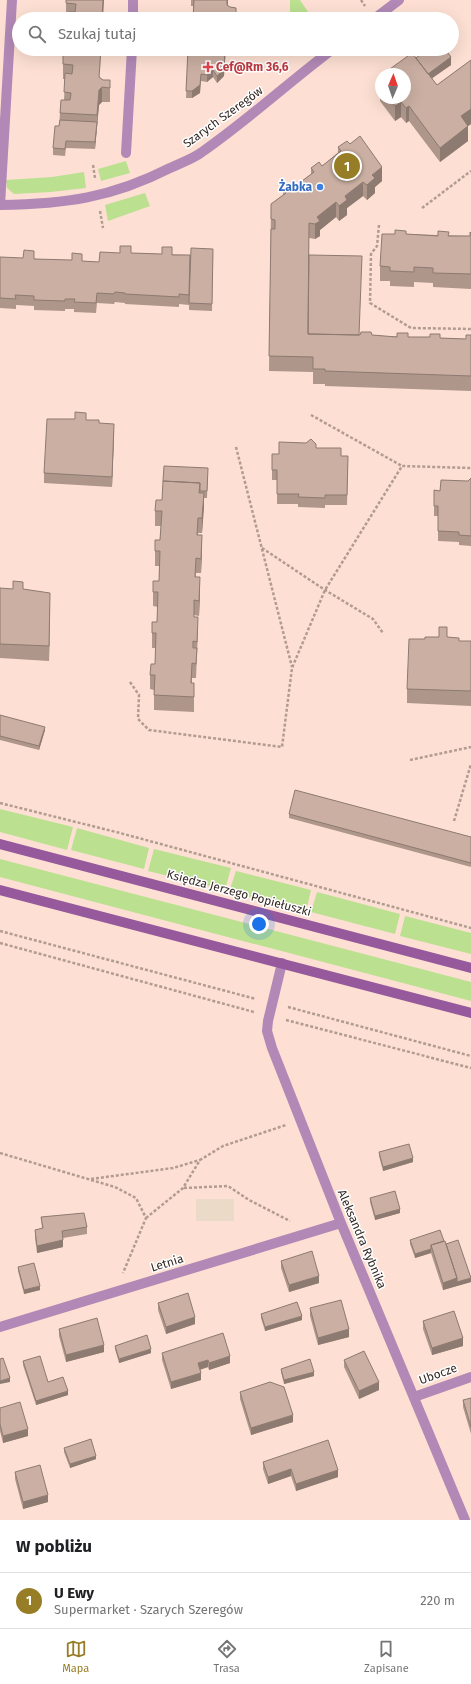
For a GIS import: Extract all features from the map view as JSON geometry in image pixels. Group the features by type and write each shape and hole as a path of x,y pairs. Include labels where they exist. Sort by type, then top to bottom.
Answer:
{"main road":[{"name":"Księdza Jerzego Popiełuszki","path":"0,844 471,968"},
{"path":"0,890 471,1013"}],"street":[{"path":"0,205 12,0"},
{"path":"133,12 134,0"},
{"path":"383,12 399,0"},
{"path":"126,153 132,56"},
{"name":"Szarych Szeregów","path":"0,205 42,204 74,201 98,196 142,182 201,153 325,56"},
{"name":"Aleksandra Rybnika","path":"282,963 269,1016 267,1031 272,1048 341,1223 465,1520"},
{"name":"Letnia","path":"0,1327 341,1223"},
{"name":"Ubocze","path":"414,1397 471,1376"}],"path":[{"path":"422,208 471,171"},
{"path":"379,226 377,246 371,254 370,303 411,328 471,329"},
{"path":"311,415 402,466 471,468"},
{"path":"236,447 292,668"},
{"path":"130,682 139,695 138,718 149,730 282,747 292,668 325,590 402,466"},
{"path":"261,548 325,590 373,619 383,633"},
{"path":"410,760 471,747"},
{"path":"454,821 471,764"},
{"path":"0,803 127,835 471,928"},
{"path":"0,931 471,1056"},
{"path":"0,944 471,1068"},
{"path":"89,1179 174,1168 200,1160 223,1146 300,1120"},
{"path":"0,1153 116,1187 136,1198 146,1218"},
{"path":"116,1292 146,1218 184,1188 200,1160"},
{"path":"184,1188 228,1186 249,1200 277,1213 310,1232"}],"shaded area":[{"path":"196,1199 234,1199 234,1221 196,1221"}],"green space":[{"path":"290,0 300,0 308,12 290,12"},
{"path":"126,161 130,173 101,181 98,169"},
{"path":"84,172 86,188 14,194 7,188 6,180 52,177"},
{"path":"145,193 150,206 108,221 105,205"},
{"path":"0,809 73,827 67,850 0,832"},
{"path":"77,828 149,848 144,869 71,850"},
{"path":"154,849 231,868 225,890 148,871"},
{"path":"0,859 471,982 471,1001 0,877"},
{"path":"236,871 311,890 306,912 229,892"},
{"path":"317,892 400,914 395,934 311,912"},
{"path":"405,916 471,933 471,954 400,936"}],"building":[{"path":"66,0 103,0 102,12 75,12 76,4 66,3"},
{"path":"194,0 227,0 227,5 236,8 236,12 193,12"},
{"path":"63,56 100,56 99,77 103,80 110,80 110,88 102,87 99,90 97,115 60,113 61,100 70,100 71,93 64,92 65,73 72,74 73,65 63,64"},
{"path":"188,56 225,56 224,69 217,76 213,70 207,75 201,74 200,85 192,91 186,91"},
{"path":"408,56 414,56 437,85 471,60 471,109 461,116 468,126 440,148 409,106 406,108 403,104 411,104 411,68 391,68"},
{"path":"418,56 451,57 428,74 416,58"},
{"path":"60,120 97,122 95,142 66,141 65,149 53,148 55,126 59,126"},
{"path":"360,136 382,167 372,175 375,178 367,185 363,182 345,196 347,200 339,206 336,202 317,217 320,221 315,224 309,223 308,334 360,335 361,332 371,332 372,335 397,337 397,333 408,333 408,337 430,337 430,334 440,334 440,338 466,339 466,335 471,335 471,376 325,371 325,369 313,369 313,357 269,356 271,229 275,229 275,220 271,219 271,204 286,193 283,189 291,184 294,187 314,172 311,168 319,162 322,166 341,151 338,147 347,141 350,144"},
{"path":"395,230 406,231 406,234 438,236 438,231 449,232 448,236 470,236 470,232 471,274 433,273 433,268 414,267 414,272 390,271 390,267 380,266 382,234 395,234"},
{"path":"120,246 131,246 131,253 162,254 162,247 172,247 172,255 190,255 189,295 179,294 179,297 125,294 115,292 114,294 97,293 96,303 74,302 75,299 65,299 65,301 34,300 34,296 15,295 16,299 0,298 0,257 23,258 24,250 34,251 34,259 72,260 72,253 82,254 82,261 99,262 100,252 120,253"},
{"path":"191,248 213,249 212,304 189,303"},
{"path":"309,255 362,256 359,335 308,334"},
{"path":"75,412 86,413 86,420 99,420 99,423 114,424 112,477 44,473 47,419 75,419"},
{"path":"311,439 316,444 316,448 341,448 341,456 348,456 347,495 325,495 325,498 298,497 299,494 277,494 277,470 272,470 272,454 279,454 279,442 306,443"},
{"path":"164,466 208,468 207,491 200,491 200,483 163,481"},
{"path":"471,478 471,536 459,535 459,532 438,531 438,506 434,506 434,490 440,491 441,480 468,481"},
{"path":"163,481 200,483 199,493 204,493 202,518 198,518 197,535 202,535 201,559 196,558 195,577 200,577 199,601 194,600 194,617 198,617 197,642 193,641 193,648 197,648 196,664 192,663 191,683 194,683 194,697 154,695 155,675 150,675 151,664 155,664 156,633 152,633 152,622 157,622 158,592 153,592 153,581 159,581 160,551 155,551 155,540 160,540 162,511 155,511 156,500 162,500"},
{"path":"13,581 23,582 23,589 50,593 49,646 0,644 0,588 13,589"},
{"path":"439,627 447,627 447,637 459,638 459,641 471,641 471,691 407,689 409,639 439,637"},
{"path":"0,715 45,727 39,746 0,736"},
{"path":"295,790 471,837 471,863 289,814"},
{"path":"409,1144 413,1158 383,1167 379,1152"},
{"path":"395,1191 400,1209 375,1216 370,1198"},
{"path":"84,1213 87,1227 62,1231 63,1240 37,1246 35,1230 43,1228 41,1217"},
{"path":"440,1230 444,1241 431,1245 431,1249 415,1254 410,1240"},
{"path":"458,1240 471,1278 457,1282 446,1244"},
{"path":"445,1241 457,1278 443,1283 431,1245"},
{"path":"312,1251 319,1276 289,1285 281,1261"},
{"path":"34,1263 40,1286 24,1290 18,1267"},
{"path":"188,1293 195,1317 166,1327 158,1303"},
{"path":"341,1300 349,1329 318,1338 310,1308"},
{"path":"297,1302 302,1316 265,1327 261,1314"},
{"path":"454,1311 463,1338 432,1348 423,1321"},
{"path":"97,1318 104,1345 66,1355 59,1329"},
{"path":"223,1333 230,1356 209,1363 208,1360 198,1363 201,1373 171,1382 162,1353"},
{"path":"147,1335 151,1349 119,1359 115,1346"},
{"path":"364,1351 379,1382 359,1391 344,1360"},
{"path":"40,1356 48,1382 63,1377 68,1391 36,1401 23,1361"},
{"path":"3,1358 10,1378 0,1381 0,1359"},
{"path":"310,1359 314,1372 284,1380 281,1369"},
{"path":"270,1382 284,1387 293,1415 251,1428 240,1392"},
{"path":"471,1398 471,1427 463,1400"},
{"path":"20,1402 28,1429 3,1436 0,1424 0,1408"},
{"path":"91,1439 96,1456 70,1464 64,1448"},
{"path":"328,1440 338,1470 296,1484 291,1469 268,1477 263,1462"},
{"path":"40,1465 48,1495 23,1502 15,1472"}],"place":[{"name":"Cef@Rm 36,6","path":"208,67"},
{"name":"U Ewy","path":"347,166"},
{"name":"Żabka","path":"320,187"}]}
